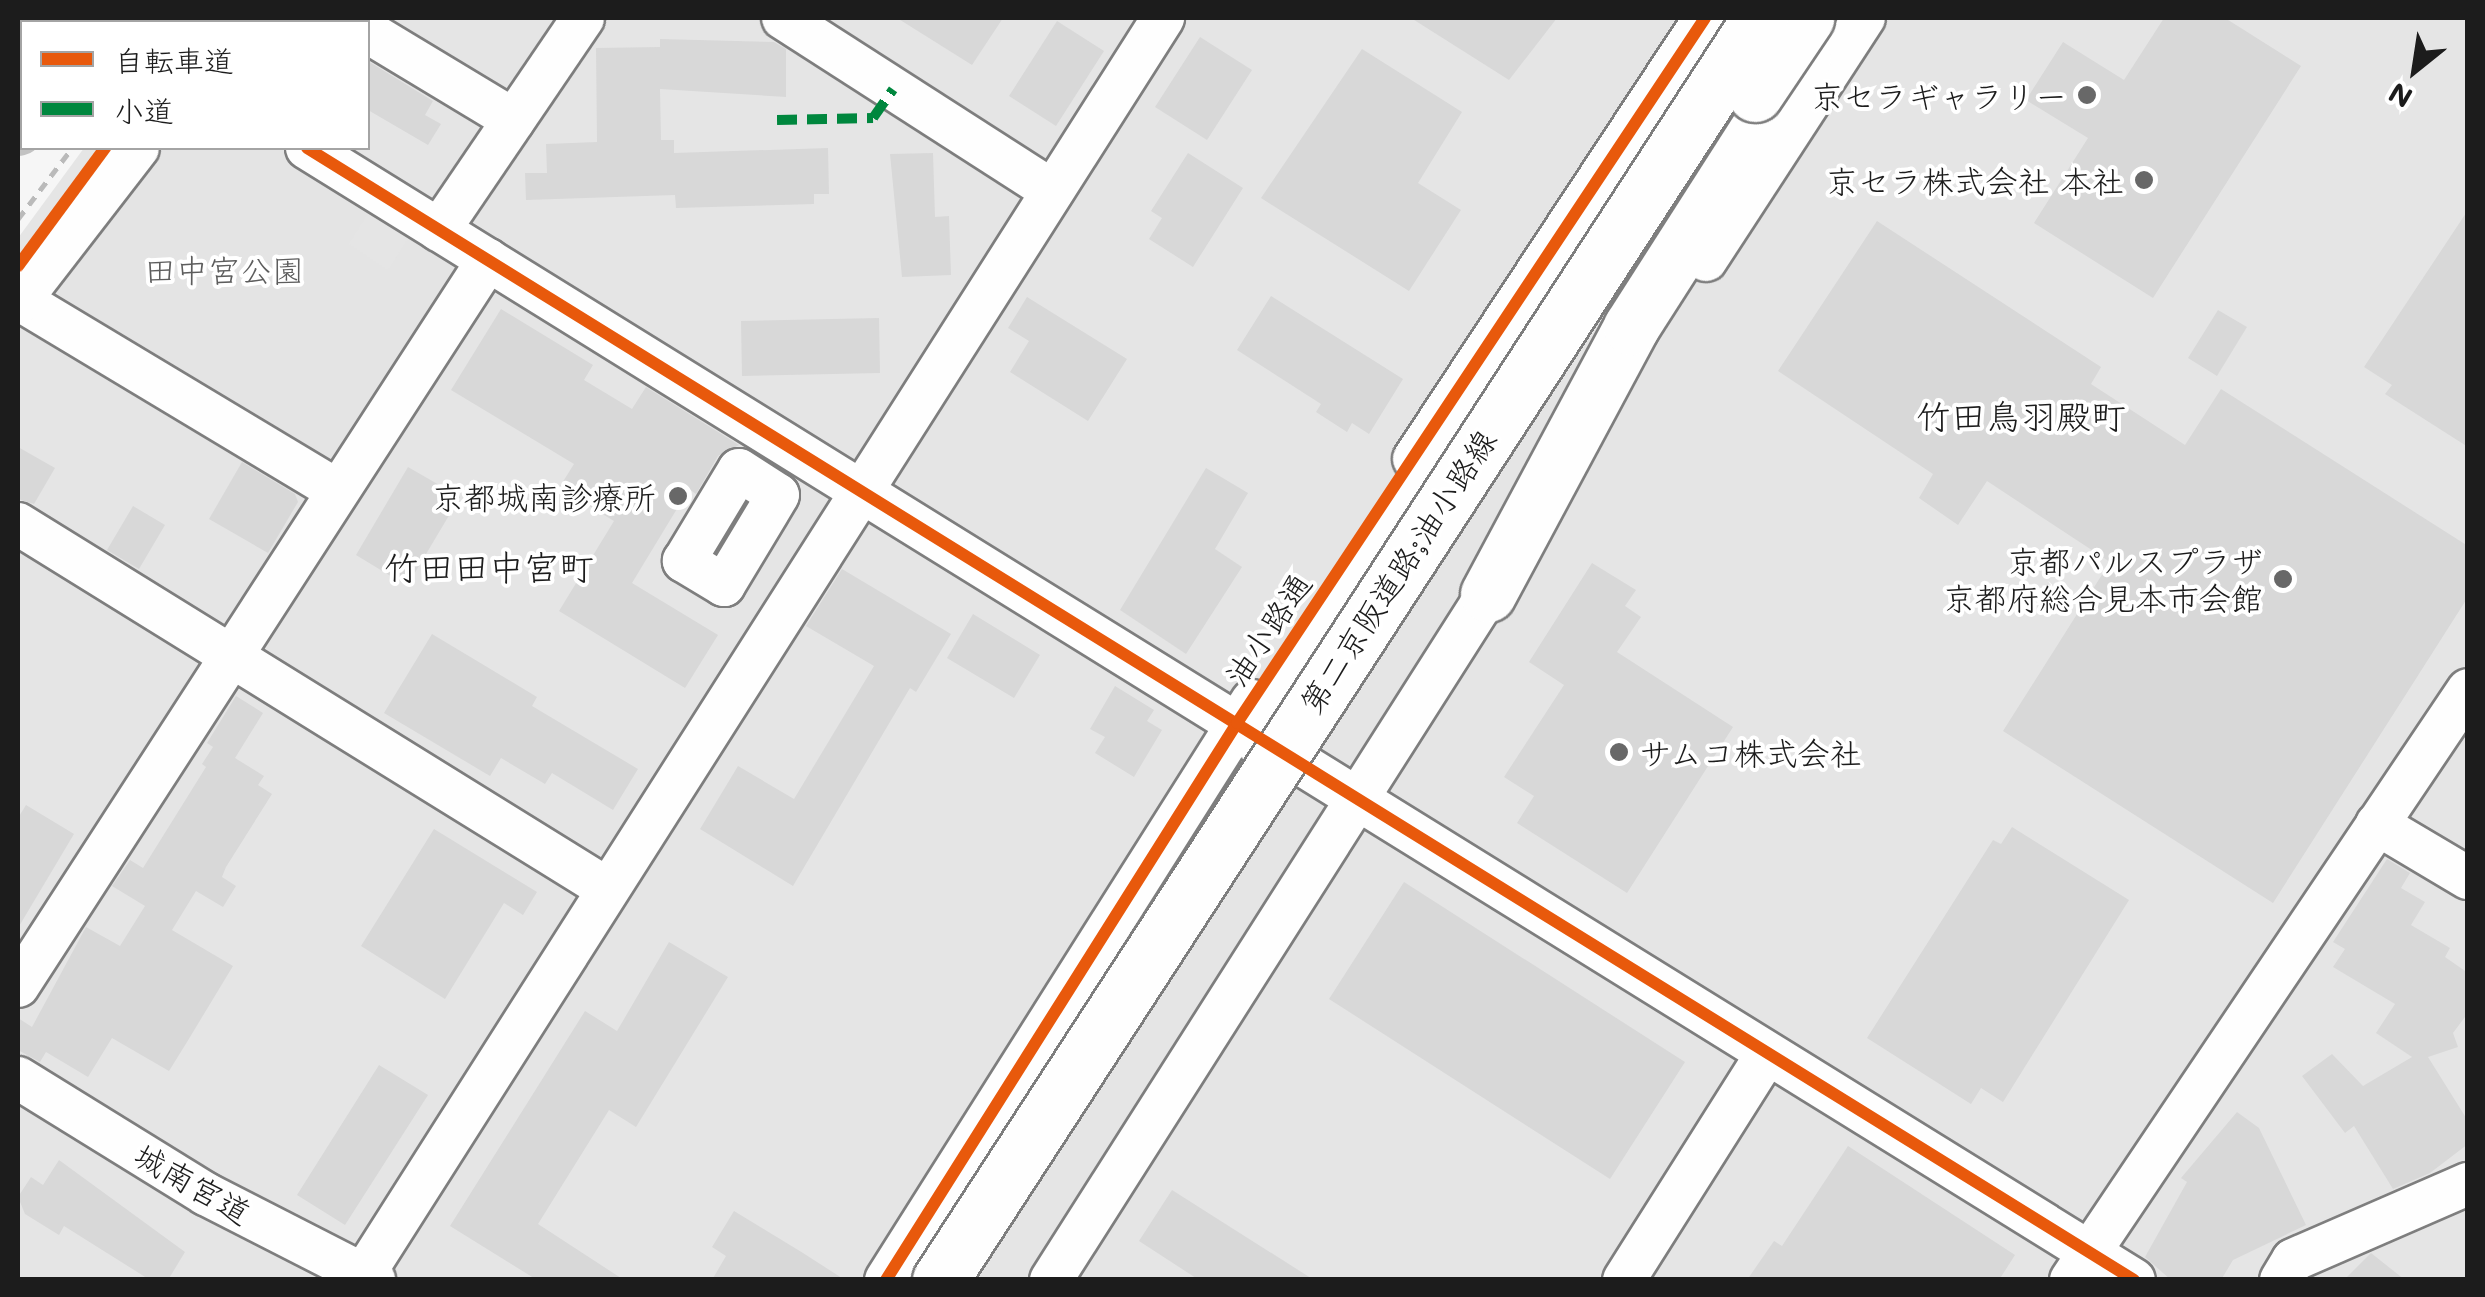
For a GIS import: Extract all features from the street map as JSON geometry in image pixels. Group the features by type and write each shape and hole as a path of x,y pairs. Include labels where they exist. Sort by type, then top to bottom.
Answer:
{"highway":[{"path":"1248,730 1538,320 1727,18"},
{"name":"第二京阪道路;油小路線","path":"940,1280 1760,18"},
{"name":"第二京阪道路;油小路線","path":"985,1280 1806,18"},
{"path":"1488,594 1631,326 1829,18"}],"street":[{"path":"440,230 583,18"},
{"path":"783,18 1052,191"},
{"path":"366,1278 606,888 1162,18"},
{"name":"油小路通","path":"886,1280 1103,935 1248,730 1705,18"},
{"path":"1051,1280 1356,794 1864,18"},
{"path":"370,33 514,120"},
{"path":"136,150 19,302 336,490"},
{"path":"310,150 1356,794 1766,1054 2080,1266 2134,1280"},
{"path":"18,986 488,260"},
{"path":"739,470 762,430"},
{"path":"18,524 606,888"},
{"path":"2080,1266 2468,690"},
{"path":"2377,824 2468,878"},
{"path":"1624,1280 1766,1054"},
{"name":"城南宮道","path":"18,1078 206,1194 366,1278"},
{"path":"2281,1280 2294,1260 2468,1184"}],"path":[{"path":"18,220 70,150"}],"shaded area":[{"path":"2467,18 2467,1279 18,1279 18,238 83,150 370,150 370,20 176,20"}],"green space":[{"name":"田中宮公園","path":"148,150 288,150 374,204 349,244 388,270 414,229 457,255 458,269 339,463 320,471 53,306 46,290"}],"building":[{"path":"897,18 1003,18 972,65"},
{"path":"1411,18 1557,18 1509,80"},
{"name":"京セラ株式会社 本社","path":"2164,18 2225,18 2301,66 2153,298 2034,223 2088,138 2026,100 2063,42 2124,80"},
{"path":"1057,21 1104,51 1056,126 1009,96"},
{"path":"1200,37 1252,70 1207,140 1155,107"},
{"path":"660,39 774,42 786,49 786,97 660,89 661,140 674,140 674,153 828,148 829,194 814,194 814,204 676,208 675,195 526,200 525,173 547,173 546,144 597,142 596,48 660,47"},
{"path":"1362,49 1462,112 1418,183 1461,210 1409,291 1261,198"},
{"path":"370,62 433,101 425,115 441,124 428,145 370,111"},
{"path":"933,153 935,217 949,216 951,275 902,277 890,154"},
{"path":"1188,153 1243,188 1193,267 1149,239 1162,218 1151,211"},
{"path":"2468,210 2468,447 2385,394 2392,385 2364,367"},
{"name":"京都パルスプラザ 京都府総合見本市会館","path":"1877,221 2101,367 2091,384 2185,445 2221,389 2468,546 2468,597 2273,903 2003,731 2110,562 1987,481 1958,525 1919,498 1933,474 1778,371"},
{"path":"1271,296 1403,379 1369,434 1352,423 1347,432 1316,412 1321,404 1237,350"},
{"path":"1027,297 1127,359 1088,421 1010,372 1029,341 1008,328"},
{"path":"501,309 593,365 584,380 632,409 646,387 739,445 718,456 696,494 689,489 632,583 718,635 685,688 559,611 614,521 559,488 574,464 451,390"},
{"path":"2218,310 2247,327 2217,376 2188,358"},
{"path":"879,318 880,373 742,376 741,321"},
{"path":"18,447 55,468 34,504 18,499"},
{"path":"242,462 295,494 298,502 268,553 209,519"},
{"path":"408,467 460,497 407,586 356,555"},
{"path":"1206,468 1248,493 1215,549 1242,567 1186,654 1120,610"},
{"path":"133,506 165,525 139,569 107,550"},
{"name":"サムコ株式会社","path":"1592,563 1636,590 1625,606 1641,617 1617,652 1733,727 1627,893 1517,823 1534,796 1504,777 1564,685 1529,662"},
{"path":"842,569 951,634 916,692 910,688 793,886 700,829 738,766 794,799 874,666 806,626"},
{"path":"973,614 1040,655 1014,698 947,658"},
{"path":"432,634 537,697 532,706 638,769 613,810 552,773 545,784 501,758 490,776 384,713"},
{"path":"1115,686 1154,710 1147,721 1162,730 1134,777 1095,753 1105,737 1090,729"},
{"path":"236,696 263,713 235,758 264,776 258,785 272,794 226,867 222,877 236,886 223,907 196,891 172,930 233,966 187,1042 169,1071 112,1038 88,1077 46,1052 40,1062 18,1050 18,1018 32,1027 86,927 120,946 145,906 112,886 130,860 143,868 206,767 202,764 213,747 207,743"},
{"path":"26,805 74,834 18,928 18,818"},
{"path":"2012,827 2129,900 2003,1102 1981,1088 1971,1104 1867,1038 1993,840 2001,844"},
{"path":"434,829 537,892 523,915 504,903 445,999 361,946"},
{"path":"2387,859 2410,873 2401,888 2425,902 2411,925 2450,948 2445,957 2468,973 2468,1013 2453,1033 2458,1047 2428,1057 2468,1121 2468,1144 2430,1173 2393,1189 2354,1126 2345,1133 2302,1076 2332,1054 2363,1086 2412,1057 2376,1033 2395,1004 2333,967 2345,949 2333,942"},
{"path":"1404,882 1685,1062 1610,1179 1329,999"},
{"path":"669,942 728,977 636,1127 609,1110 538,1224 624,1280 537,1280 450,1226 585,1011 617,1031"},
{"path":"379,1065 428,1095 345,1225 297,1195"},
{"path":"2237,1112 2259,1128 2306,1225 2233,1260 2221,1280 2171,1280 2145,1257 2187,1182 2181,1178"},
{"path":"1848,1146 2015,1255 1999,1280 1747,1280 1774,1241 1782,1246"},
{"path":"59,1160 185,1252 168,1280 150,1280 64,1226 59,1235 25,1214 18,1197 31,1177 43,1185"},
{"path":"1172,1190 1314,1280 1199,1280 1139,1241"},
{"path":"734,1211 845,1280 712,1280 726,1256 712,1247"},
{"path":"2371,1253 2405,1280 2344,1280"}],"waterway":[{"path":"18,130 20,126"}],"marked path":[{"path":"777,120 873,118 893,89"}],"cycle path":[{"path":"886,1280 1237,723 1705,18"},
{"path":"18,266 104,150"},
{"path":"310,150 2134,1280"}],"place":[{"name":"京セラギャラリー","path":"2087,95"},
{"name":"京セラ株式会社 本社","path":"2144,180"},
{"name":"京都城南診療所","path":"678,496"},
{"name":"京都パルスプラザ 京都府総合見本市会館","path":"2283,579"},
{"name":"サムコ株式会社","path":"1619,752"}],"district":[{"name":"竹田鳥羽殿町","path":"2021,415"},
{"name":"竹田田中宮町","path":"489,566"}]}
